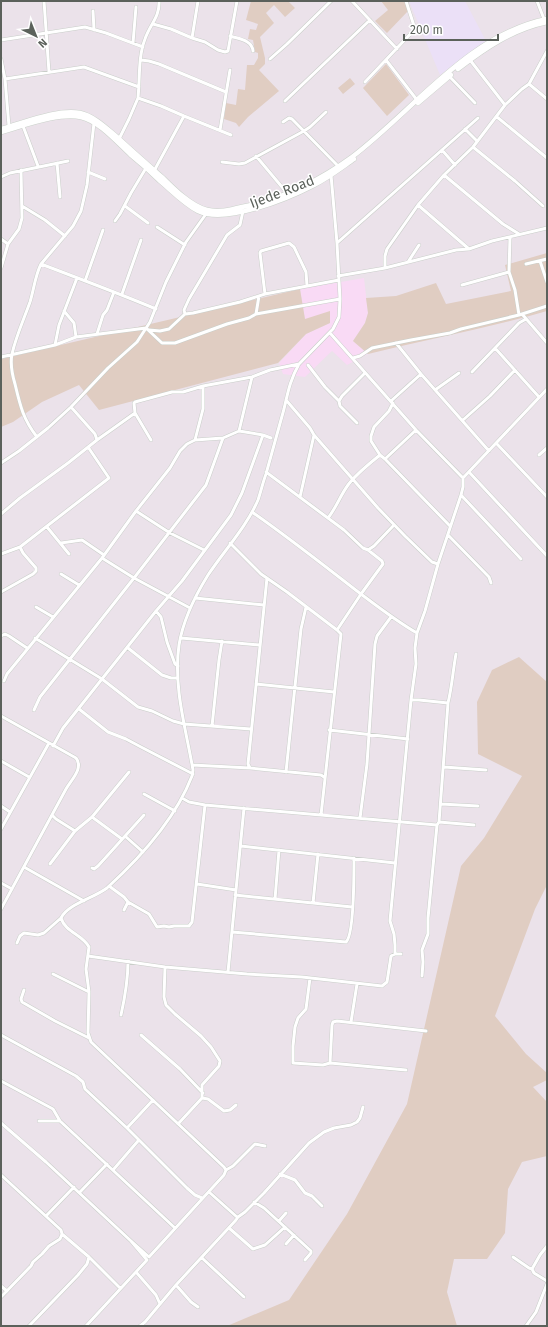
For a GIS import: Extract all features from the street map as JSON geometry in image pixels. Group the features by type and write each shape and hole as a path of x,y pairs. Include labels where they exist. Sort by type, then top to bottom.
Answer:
{"main road":[{"name":"Ijede Road","path":"1,129 57,114 79,113 92,117 119,139 175,190 199,207 207,210 222,211 242,207 261,203 313,182 353,156 417,100 495,42 507,35 546,20"},
{"name":"Ijede Road","path":"1,132 57,118 71,116 85,118 94,123 110,136 173,193 193,207 206,214 222,215 243,211 288,197 330,176 354,159 457,66 494,39 522,25 546,20"}],"street":[{"path":"44,1 49,72"},
{"path":"119,139 138,98 143,47 145,38 159,10 159,1"},
{"path":"192,38 198,1"},
{"path":"153,24 205,42 218,50 225,52 228,51 237,1"},
{"path":"270,59 331,1"},
{"path":"352,1 397,49"},
{"path":"365,82 415,29 406,1"},
{"path":"537,1 546,20"},
{"path":"133,43 136,7"},
{"path":"93,11 94,30"},
{"path":"285,101 370,20"},
{"path":"1,40 80,27 94,30 143,47"},
{"path":"230,36 250,43 253,51"},
{"path":"385,268 385,256 388,249 418,205 444,175 473,147 505,105 528,84 547,51"},
{"path":"1,59 5,79 9,126"},
{"path":"141,60 149,60 226,92"},
{"path":"386,60 417,100"},
{"path":"470,60 505,105"},
{"path":"5,79 84,67 139,87"},
{"path":"220,130 230,70"},
{"path":"449,76 475,103"},
{"path":"528,84 547,99"},
{"path":"138,98 232,135"},
{"path":"222,162 240,164 245,163 304,131 326,112"},
{"path":"154,171 184,116"},
{"path":"497,117 547,158"},
{"path":"283,122 291,118 338,166"},
{"path":"337,243 478,118"},
{"path":"37,437 30,428 19,404 12,373 12,355 32,294 35,277 41,264 77,221 83,207 94,123"},
{"path":"23,126 38,166"},
{"path":"465,129 477,141"},
{"path":"473,147 526,190 543,206"},
{"path":"442,150 455,165"},
{"path":"256,156 287,193"},
{"path":"1,177 21,170 68,161"},
{"path":"57,163 60,197"},
{"path":"115,222 146,168"},
{"path":"1,268 8,244 19,230 22,218 21,170"},
{"path":"88,172 105,179"},
{"path":"444,175 503,224 519,234"},
{"path":"17,943 20,936 24,934 38,935 44,933 70,909 100,893 109,886 143,852 166,825 182,798 193,774 178,678 178,653 181,638 190,608 206,578 252,512 259,498 289,385 299,364 330,333 339,317 340,299 337,243 330,176"},
{"path":"418,205 470,249"},
{"path":"22,206 45,220 65,236"},
{"path":"125,206 148,223"},
{"path":"185,314 184,310 188,299 227,235 240,225 243,211"},
{"path":"1,463 37,437 71,407 108,368 137,342 147,329 166,282 185,245 206,214"},
{"path":"157,227 185,245"},
{"path":"338,276 385,268 456,250 470,249 510,236 547,228"},
{"path":"85,281 103,230"},
{"path":"510,236 509,272 521,314 547,343"},
{"path":"1,239 8,244"},
{"path":"122,294 141,240"},
{"path":"265,294 260,253 261,251 289,244 294,247 306,272 307,286"},
{"path":"408,262 419,245"},
{"path":"526,264 547,259"},
{"path":"540,261 547,282"},
{"path":"41,264 122,294 156,309"},
{"path":"462,284 509,272"},
{"path":"55,345 59,325 78,278"},
{"path":"1,357 55,345 76,337 147,329 160,331 169,329 185,314 240,302 265,294 339,280"},
{"path":"98,334 103,315 107,310 114,292"},
{"path":"256,314 259,296"},
{"path":"147,329 162,343 176,344 227,324 249,318 256,314 340,299"},
{"path":"352,358 360,356 372,348 450,333 547,306"},
{"path":"64,311 74,323 76,337"},
{"path":"472,372 519,323 526,319"},
{"path":"330,333 416,430 463,478 461,495 438,564 425,612 417,633 415,648 416,664 411,700 390,921 394,934 395,954"},
{"path":"396,343 421,374 489,451"},
{"path":"495,348 540,397"},
{"path":"151,440 135,413 135,402 172,392 183,392 203,386 252,377 270,370 299,364"},
{"path":"308,364 325,387 339,401 340,406 357,423"},
{"path":"463,420 490,396 515,370"},
{"path":"339,401 365,372"},
{"path":"435,390 459,373"},
{"path":"421,374 392,402 389,411 374,427 371,441 380,455 450,526"},
{"path":"239,431 252,377"},
{"path":"195,440 203,409 203,386"},
{"path":"463,478 547,389"},
{"path":"286,400 310,428 314,435 394,525 432,562 438,564"},
{"path":"71,407 95,434 97,440"},
{"path":"1,514 97,440 135,413"},
{"path":"385,459 416,430"},
{"path":"4,681 7,674 27,648 103,556 170,468 180,451 187,444 195,440 223,438 239,431 263,435 270,438"},
{"path":"53,746 63,728 80,709 156,611 182,581 231,515 247,482 263,435"},
{"path":"300,497 314,435"},
{"path":"34,710 40,697 170,533 206,485 223,438"},
{"path":"496,444 547,497"},
{"path":"1,554 20,547 109,478 88,447"},
{"path":"540,455 547,448"},
{"path":"328,518 349,484 380,455"},
{"path":"266,472 328,518 383,564 337,630"},
{"path":"469,472 547,556"},
{"path":"461,495 521,559"},
{"path":"136,511 170,533 204,550"},
{"path":"252,512 391,617 417,633"},
{"path":"368,550 374,546 394,525"},
{"path":"47,527 69,554"},
{"path":"448,535 489,578 491,584"},
{"path":"61,543 82,540 134,578 190,608"},
{"path":"230,543 253,567 337,630 341,635 321,814"},
{"path":"1,592 36,571 36,568 23,553 20,547"},
{"path":"61,574 79,585"},
{"path":"250,768 248,764 251,729 267,578"},
{"path":"195,598 264,605"},
{"path":"36,607 53,618"},
{"path":"286,772 301,629 306,607"},
{"path":"156,611 160,617 175,664 178,666"},
{"path":"360,818 367,764 375,644 377,636 391,617"},
{"path":"1,636 5,634 27,648"},
{"path":"35,638 102,679 134,705 184,724 251,729"},
{"path":"181,638 260,645"},
{"path":"212,726 222,641"},
{"path":"128,648 162,675 171,678 178,678"},
{"path":"422,976 422,950 428,929 441,804 448,703 451,693 451,682 456,654"},
{"path":"256,684 334,692"},
{"path":"411,700 448,703"},
{"path":"80,709 108,732 126,739 193,774"},
{"path":"1,716 76,758 79,765 76,774 66,789 1,909"},
{"path":"330,730 408,739"},
{"path":"1,829 49,743"},
{"path":"1,761 29,777"},
{"path":"192,765 250,768 321,775 324,778"},
{"path":"444,766 486,770"},
{"path":"50,864 76,831 92,817 130,772"},
{"path":"144,794 175,811"},
{"path":"182,798 189,802 205,805 400,822 474,825"},
{"path":"441,804 478,806"},
{"path":"109,886 124,897 128,902 149,914 157,927 189,926 192,922 205,805"},
{"path":"1,806 10,812"},
{"path":"228,972 244,808"},
{"path":"52,815 76,831"},
{"path":"92,868 96,868 144,815"},
{"path":"92,817 122,840"},
{"path":"125,836 143,852"},
{"path":"240,846 395,863"},
{"path":"275,899 279,850"},
{"path":"313,902 318,854"},
{"path":"232,932 343,942 349,939 351,927 354,858"},
{"path":"24,867 84,901"},
{"path":"1,883 12,889"},
{"path":"197,884 236,890"},
{"path":"235,895 352,907"},
{"path":"124,910 128,902"},
{"path":"62,918 67,928 87,943 89,947 86,969 89,992 88,1033 91,1042 226,1170"},
{"path":"88,956 165,967 310,978 382,986 386,984 388,978 390,958 393,954 401,954"},
{"path":"121,1015 126,994 128,961"},
{"path":"165,967 164,997 166,1005 206,1041 220,1061 219,1066 202,1085 202,1098 178,1124"},
{"path":"53,974 89,992"},
{"path":"310,978 306,1009 298,1018 295,1027 293,1063 323,1066 330,1063 406,1070"},
{"path":"351,1022 357,984"},
{"path":"24,990 21,999 22,1002 89,1038"},
{"path":"330,1063 333,1022 351,1022 426,1031"},
{"path":"1,1035 76,1076 83,1082 85,1089 127,1128 138,1141 187,1188 195,1195 202,1198"},
{"path":"141,1035 180,1069 203,1093"},
{"path":"1,1081 53,1109 60,1121 175,1228"},
{"path":"202,1098 208,1099 224,1111 230,1110 236,1105"},
{"path":"127,1128 153,1100"},
{"path":"140,1326 229,1228 237,1217 245,1212 303,1149 324,1132 357,1122 363,1108"},
{"path":"39,1121 60,1121"},
{"path":"1,1123 80,1192 149,1257 209,1192 224,1175 226,1170 233,1166 255,1144 265,1146"},
{"path":"113,1170 138,1141"},
{"path":"80,1192 107,1164"},
{"path":"280,1174 295,1180 305,1193 312,1196 322,1206"},
{"path":"1,1175 61,1230 62,1234 90,1257 120,1288"},
{"path":"46,1216 74,1187"},
{"path":"209,1192 237,1217"},
{"path":"254,1202 259,1204 311,1250 311,1253 305,1260"},
{"path":"278,1221 286,1213"},
{"path":"229,1228 253,1249 265,1245 285,1227"},
{"path":"1,1297 49,1246 60,1238 62,1234"},
{"path":"286,1244 294,1235"},
{"path":"86,1326 147,1260 131,1241"},
{"path":"532,1269 547,1246"},
{"path":"29,1326 78,1275 87,1264 90,1257"},
{"path":"512,1257 532,1269 534,1273 547,1281"},
{"path":"202,1258 244,1297"},
{"path":"136,1272 156,1296 160,1304"},
{"path":"528,1325 536,1312 547,1284"},
{"path":"176,1285 191,1302 198,1307"},
{"path":"1,1286 7,1291"}],"shaded area":[{"path":"251,1 288,1 295,8 285,17 274,5 266,13 274,23 260,37 265,64 259,70 279,91 248,117 239,127 236,123 224,119 226,103 236,105 238,89 245,90 247,65 254,65 258,58 258,53 255,52 253,40 248,39 250,29 256,30 258,24 246,20"},
{"path":"381,1 405,1 408,11 387,33 375,21 388,10"},
{"path":"409,1 465,1 486,41 440,75"},
{"path":"386,64 409,95 387,116 363,88"},
{"path":"350,78 355,84 343,94 338,88"},
{"path":"547,253 547,311 503,323 368,354 353,341 365,323 368,313 366,298 396,296 436,283 446,304 511,291 505,265"},
{"path":"364,278 368,313 365,323 353,341 368,354 347,365 332,351 305,377 283,374 279,363 306,334 330,323 305,320 300,289"},
{"path":"300,289 305,319 330,311 330,323 306,334 278,363 99,410 79,385 42,402 13,422 1,427 1,359"},
{"path":"519,657 547,682 547,885 535,909 495,1016 526,1054 547,1073 547,1080 533,1087 547,1102 547,1156 522,1162 508,1189 505,1233 487,1259 454,1259 447,1292 457,1326 227,1326 289,1300 347,1214 407,1104 461,866 484,838 522,776 478,754 477,702 492,670"}]}
